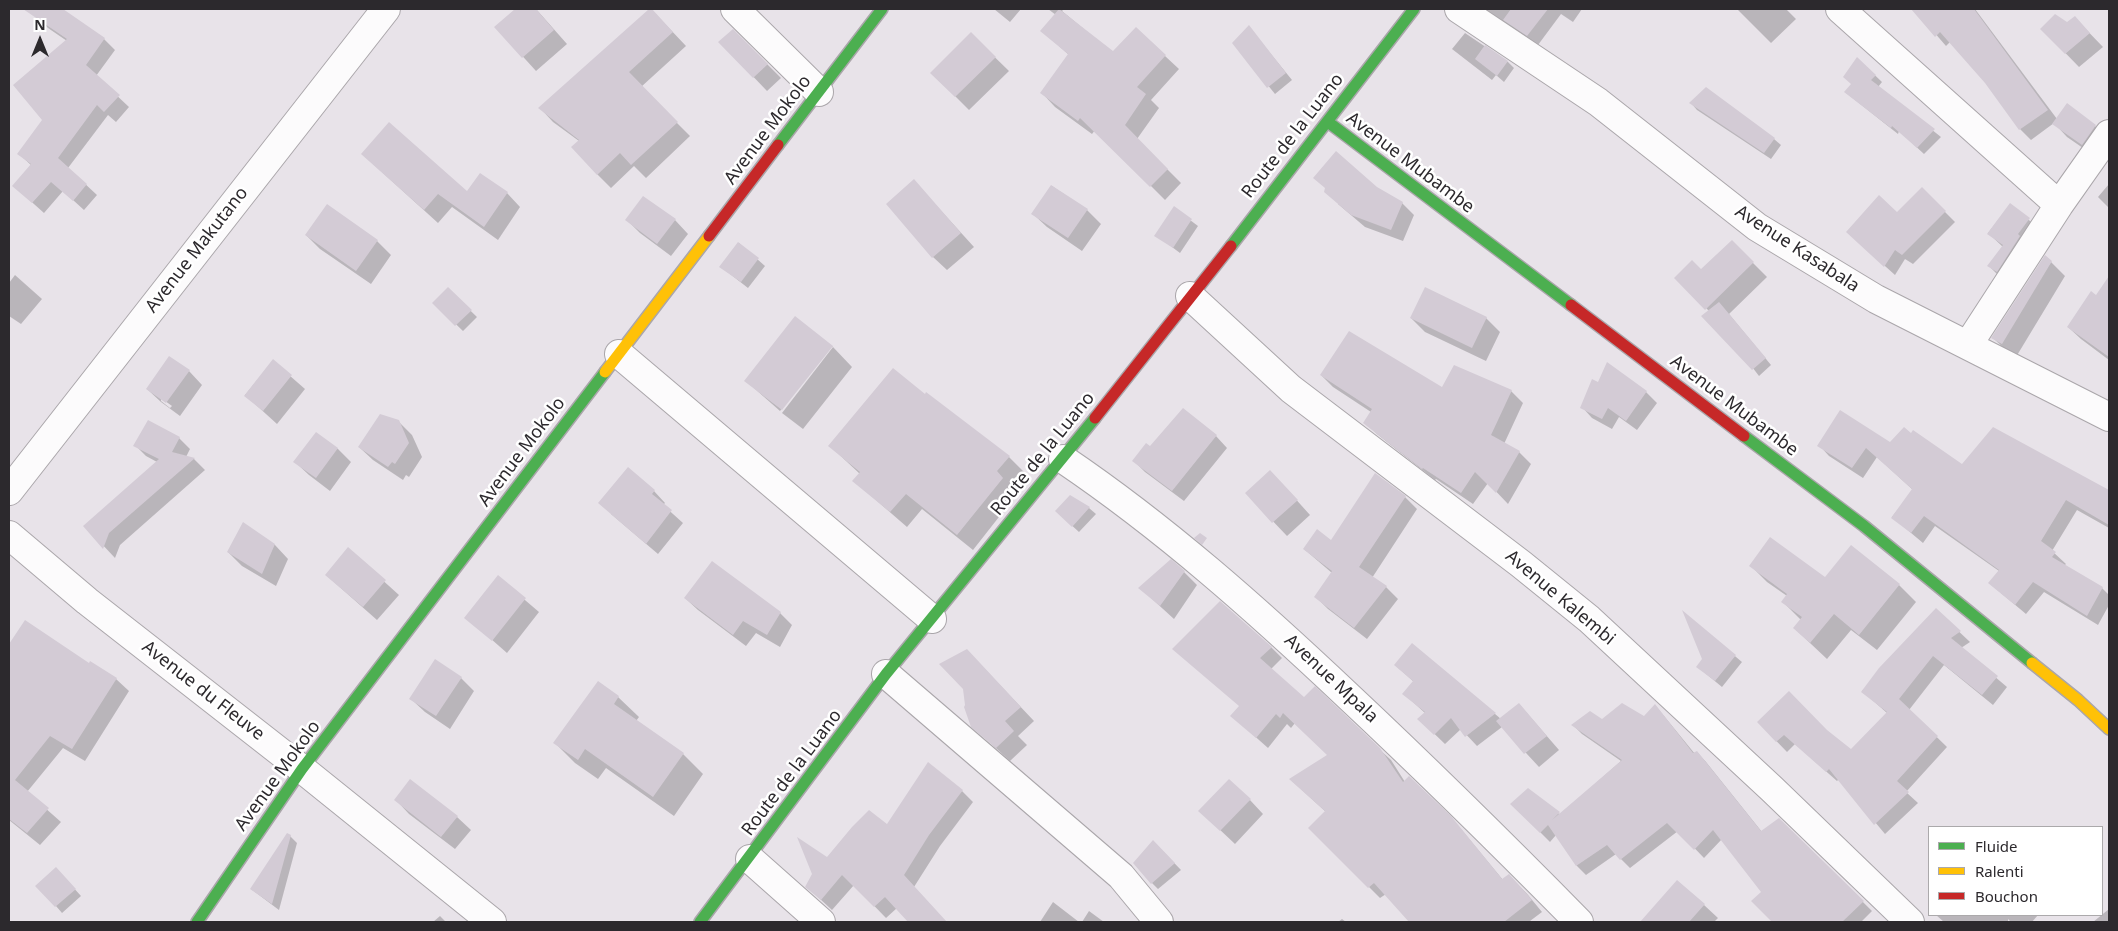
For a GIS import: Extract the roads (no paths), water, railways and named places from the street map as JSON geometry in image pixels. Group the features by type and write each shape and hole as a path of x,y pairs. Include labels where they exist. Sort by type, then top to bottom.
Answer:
{"street":[{"name":"Avenue Makutano","path":"9,491 386,9"},
{"path":"735,9 819,92"},
{"name":"Avenue Mokolo","path":"197,922 302,769 882,9"},
{"name":"Route de la Luano","path":"700,922 750,859 886,674 1063,459 1328,122 1414,9"},
{"name":"Avenue Kasabala","path":"1459,9 1598,102 1757,227 1876,299 2109,418"},
{"path":"1840,9 2059,205"},
{"name":"Avenue Mubambe","path":"1328,122 1864,526 2078,700 2109,729"},
{"path":"1968,345 2059,205 2109,134"},
{"name":"Avenue Kalembi","path":"1190,296 1291,389 1521,564 1589,619 1772,789 1910,922"},
{"path":"619,354 932,619"},
{"name":"Avenue Mpala","path":"1063,459 1114,494 1175,542 1287,638 1493,834 1579,922"},
{"name":"Avenue du Fleuve","path":"9,535 87,601 302,769 492,922"},
{"path":"886,674 1121,876 1159,922"},
{"path":"750,859 821,922"}]}
